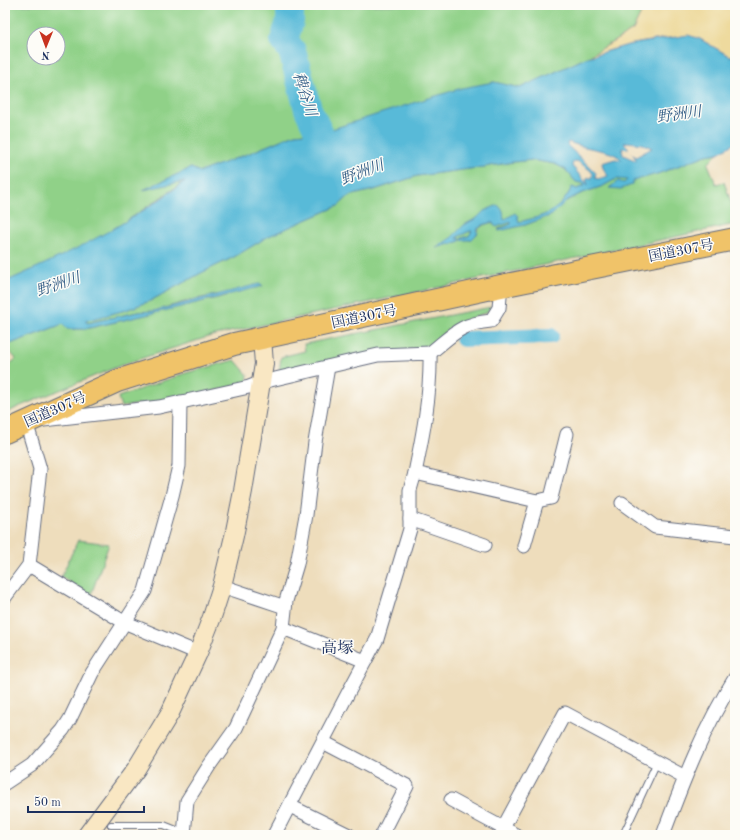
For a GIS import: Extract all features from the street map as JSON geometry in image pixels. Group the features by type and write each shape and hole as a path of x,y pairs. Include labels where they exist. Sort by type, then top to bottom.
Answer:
{"highway":[{"name":"国道307号","path":"5,432 117,381 234,344 501,286 735,240"}],"street":[{"path":"5,597 29,565 40,469 26,422 159,407 249,387 262,382 378,355 430,353 451,334 467,325 491,321 499,308 501,286"},
{"path":"87,835 136,769 170,713 198,653 222,586 234,536 262,382 264,364 262,338"},
{"path":"274,835 377,639 410,529 410,490 425,426 430,353"},
{"path":"186,835 187,801 209,766 236,728 283,628 286,601 297,564 302,535 315,442 328,367"},
{"path":"5,783 32,765 62,730 70,719 92,674 145,591 180,466 180,402"},
{"path":"414,473 537,501 551,498 567,434"},
{"path":"524,546 537,501"},
{"path":"622,502 654,527 735,536"},
{"path":"410,519 485,545"},
{"path":"29,565 124,622 198,653"},
{"path":"222,586 285,607"},
{"path":"283,628 365,662"},
{"path":"663,835 685,777 725,694 735,678"},
{"path":"503,828 565,713 685,777"},
{"path":"323,742 407,786 382,835"},
{"path":"451,800 516,835"},
{"path":"290,806 349,835"}],"lane":[{"path":"622,835 657,762"},
{"path":"111,825 164,825 186,835"}],"green space":[{"path":"5,5 645,5 633,30 588,57 520,88 494,82 326,131 295,134 200,172 191,168 146,189 186,180 125,222 77,250 5,282"},
{"path":"718,153 708,164 716,184 724,182 735,214 735,224 211,336 124,364 18,407 5,414 5,368 16,359 7,348 10,344 63,324 68,329 85,329 230,295 216,295 191,300 154,311 138,312 88,323 85,320 126,310 150,301 234,257 269,236 338,206 349,196 417,176 532,160 555,164 565,169 576,182 585,185 577,189 572,187 556,208 536,218 518,222 517,215 503,220 484,211 477,218 464,225 451,238 438,247 460,241 457,237 473,231 469,236 461,238 471,240 479,229 493,222 512,222 511,224 498,229 525,225 552,215 566,201 616,179 628,179 624,183 610,187 660,173 706,155"},
{"path":"491,307 487,312 452,326 439,339 424,347 279,373 281,357 305,351 304,344"},
{"path":"235,360 248,375 247,383 193,396 121,407 118,397 186,373"},
{"path":"78,540 109,544 91,595 61,577"}],"sand":[{"path":"645,5 735,5 735,56 729,56 700,39 665,38 628,45 588,57 633,30"}],"water":[{"name":"野洲川","path":"688,35 700,39 729,56 735,56 735,143 718,153 706,155 660,173 633,181 632,185 621,189 609,188 618,181 624,183 627,180 616,179 566,201 552,215 525,225 499,231 498,230 511,224 511,222 496,227 492,222 483,225 476,230 478,233 471,240 461,240 461,238 469,236 472,231 470,231 457,237 457,239 460,238 460,241 436,248 451,238 464,225 477,218 484,211 498,205 503,211 504,220 515,213 519,222 536,218 550,212 562,202 572,187 577,189 585,185 576,182 565,169 555,164 532,160 417,176 349,196 338,206 269,236 234,257 150,301 126,310 85,321 88,323 138,312 154,311 259,284 263,286 85,329 67,329 63,324 10,344 5,349 5,282 98,237 143,211 185,181 143,190 191,168 200,172 295,134 326,131 462,88 494,82 520,88 588,57 628,45","holes":["568,142 607,152 622,160 615,159 602,163 608,176 598,179 595,178 596,173 567,145","628,142 643,144 652,148 636,157 632,153 637,161 623,155 622,148 628,149 624,143","577,161 590,170 593,174 591,179 589,177 586,179 588,185 572,166 573,162"]}],"waterway":[{"name":"稗谷川","path":"290,5 290,21 284,40 292,51 308,109 335,167"},
{"path":"463,339 551,336"}],"district":[{"name":"高塚","path":"337,647"}]}
